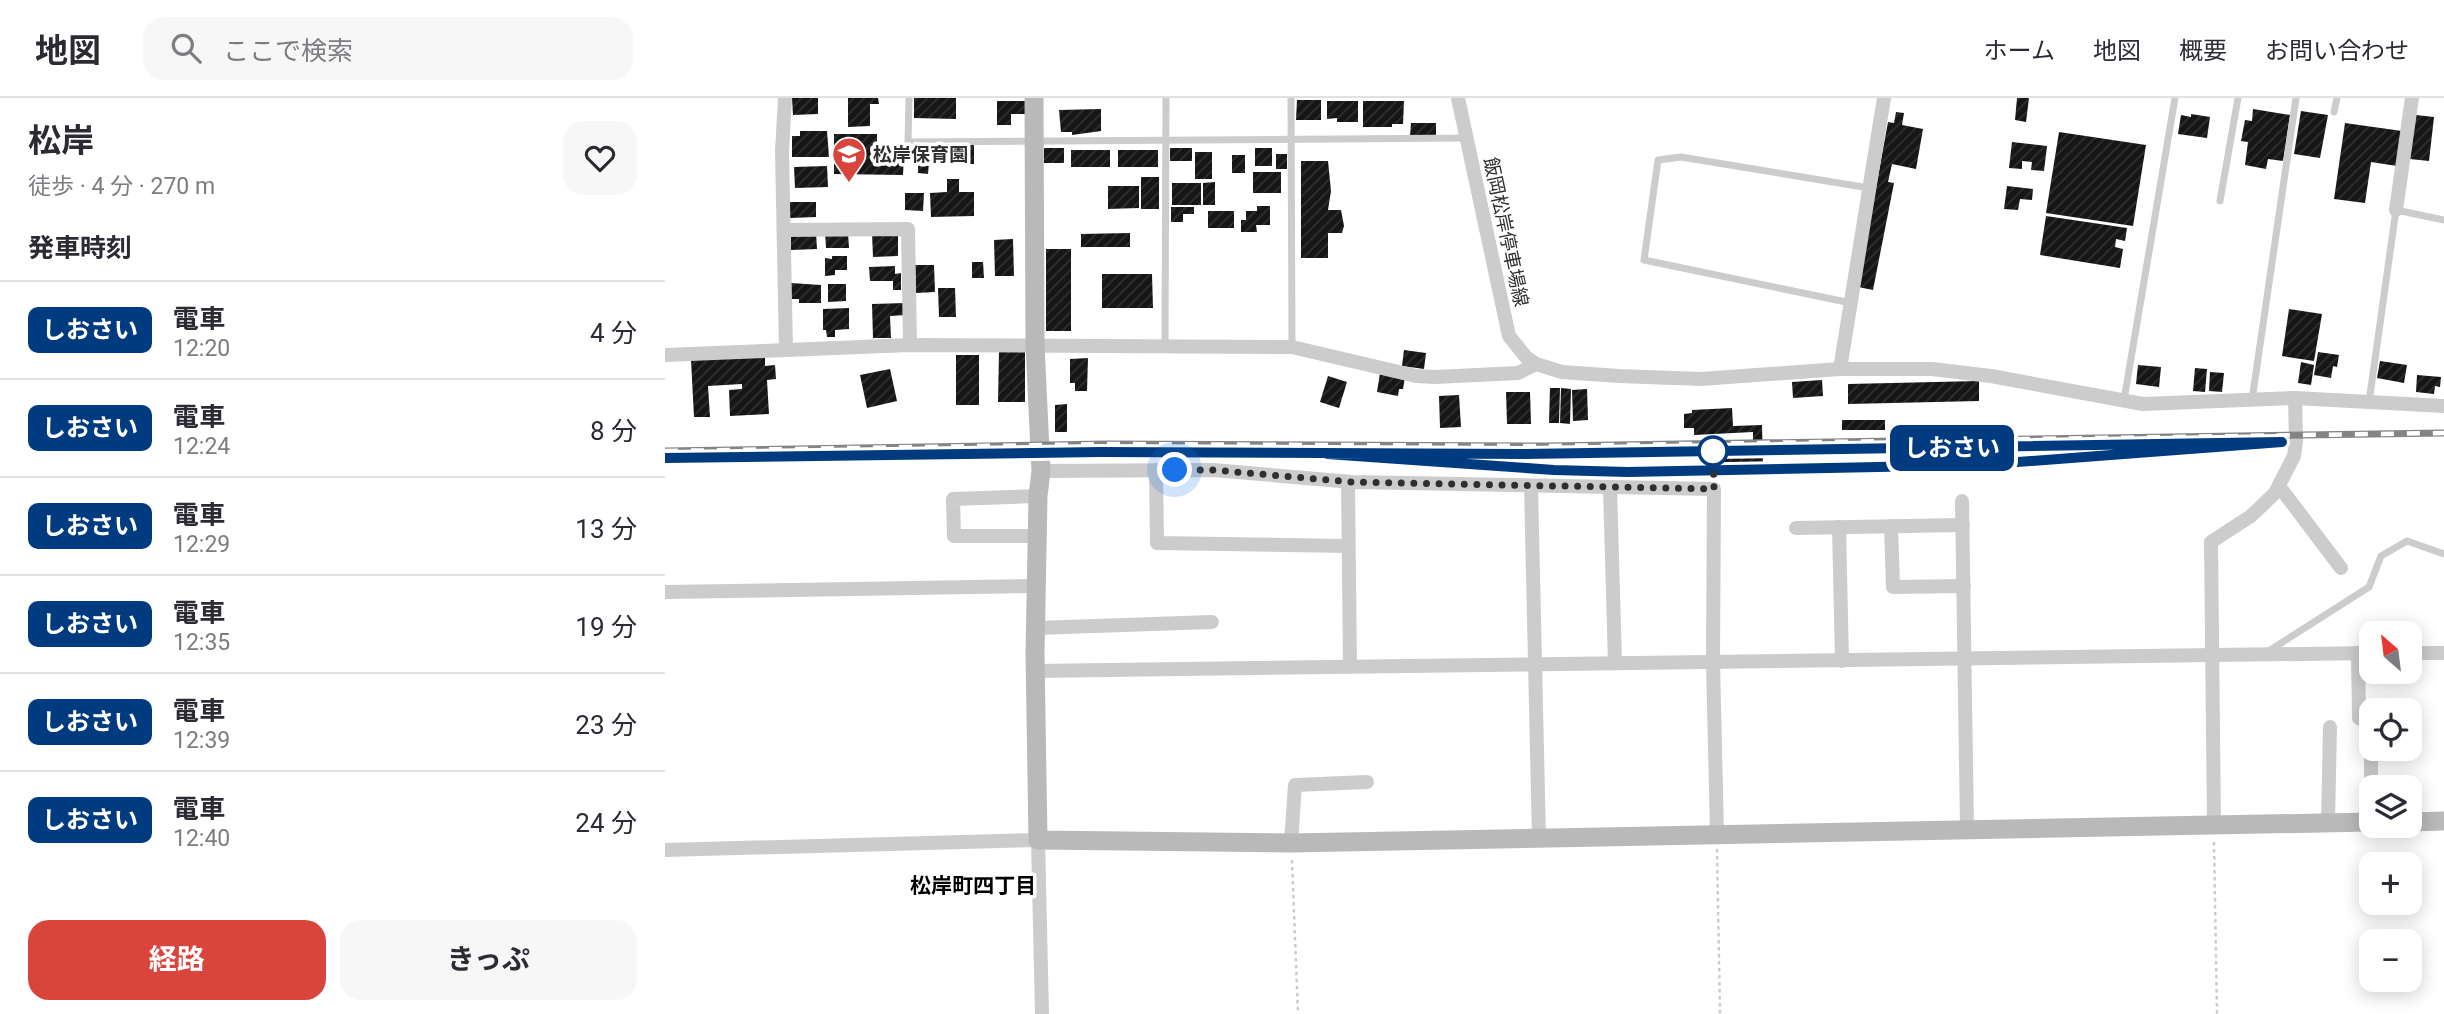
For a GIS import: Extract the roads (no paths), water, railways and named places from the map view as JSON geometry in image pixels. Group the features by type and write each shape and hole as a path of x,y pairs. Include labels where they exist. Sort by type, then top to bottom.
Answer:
{"street":[{"path":"785,98 782,150 786,351"},
{"path":"1034,98 1035,345 1041,471 1038,496 1035,671 1042,1014"},
{"name":"飯岡松岸停車場線","path":"1458,98 1509,336 1526,357 1536,364"},
{"path":"1840,369 1884,98"},
{"path":"2396,210 2412,98"},
{"path":"784,230 908,229 910,345"},
{"path":"665,355 910,345 1292,347 1426,377 1518,373 1536,364 1574,373 1701,379 1840,369 1932,369 1991,376 2143,404 2295,398 2444,406"},
{"path":"2214,825 2211,542 2251,516 2279,486 2294,456 2295,398"},
{"path":"1156,470 1157,543 1348,546"},
{"path":"1041,471 1213,470 1348,482 1714,489 1713,662 1717,834"},
{"path":"1348,482 1350,667"},
{"path":"1531,486 1539,838"},
{"path":"2279,486 2341,568"},
{"path":"1610,488 1615,663"},
{"path":"1037,536 954,536 953,499 1038,496"},
{"path":"1962,500 1967,830"},
{"path":"1796,528 1963,525"},
{"path":"1891,526 1892,587 1964,586"},
{"path":"1839,527 1842,661"},
{"path":"665,592 1037,586"},
{"path":"1036,628 1212,622"},
{"path":"1035,671 2359,653"},
{"path":"2422,653 2444,653"},
{"path":"2362,684 2359,718 2371,723 2371,775"},
{"path":"2327,823 2330,727"},
{"path":"1291,843 1295,785 1367,782"},
{"path":"2422,822 2444,821"},
{"path":"665,850 1038,840 1291,843 2359,822"}],"lane":[{"path":"909,98 908,142 1467,138"},
{"path":"1165,346 1166,98"},
{"path":"1291,98 1292,347"},
{"path":"2124,400 2175,98"},
{"path":"2220,201 2238,98"},
{"path":"2252,400 2296,98"},
{"path":"2335,112 2337,98"},
{"path":"1851,303 1644,260 1658,160 1681,157 1869,188"},
{"path":"2369,402 2396,210 2444,220"},
{"path":"2263,654 2369,587 2381,556 2407,541 2444,554"}],"railway":[{"path":"665,451 1108,444 1546,446 2444,433"},
{"path":"1332,454 1554,470 1628,472 1978,465 2240,445"}],"train":[{"name":"しおさい","path":"665,458 1100,452 1525,454 2282,442 1978,465 1628,472 1554,470 1327,454"}],"place":[{"name":"松岸保育園","path":"849,184"}],"district":[{"name":"松岸町四丁目","path":"973,886"}]}
